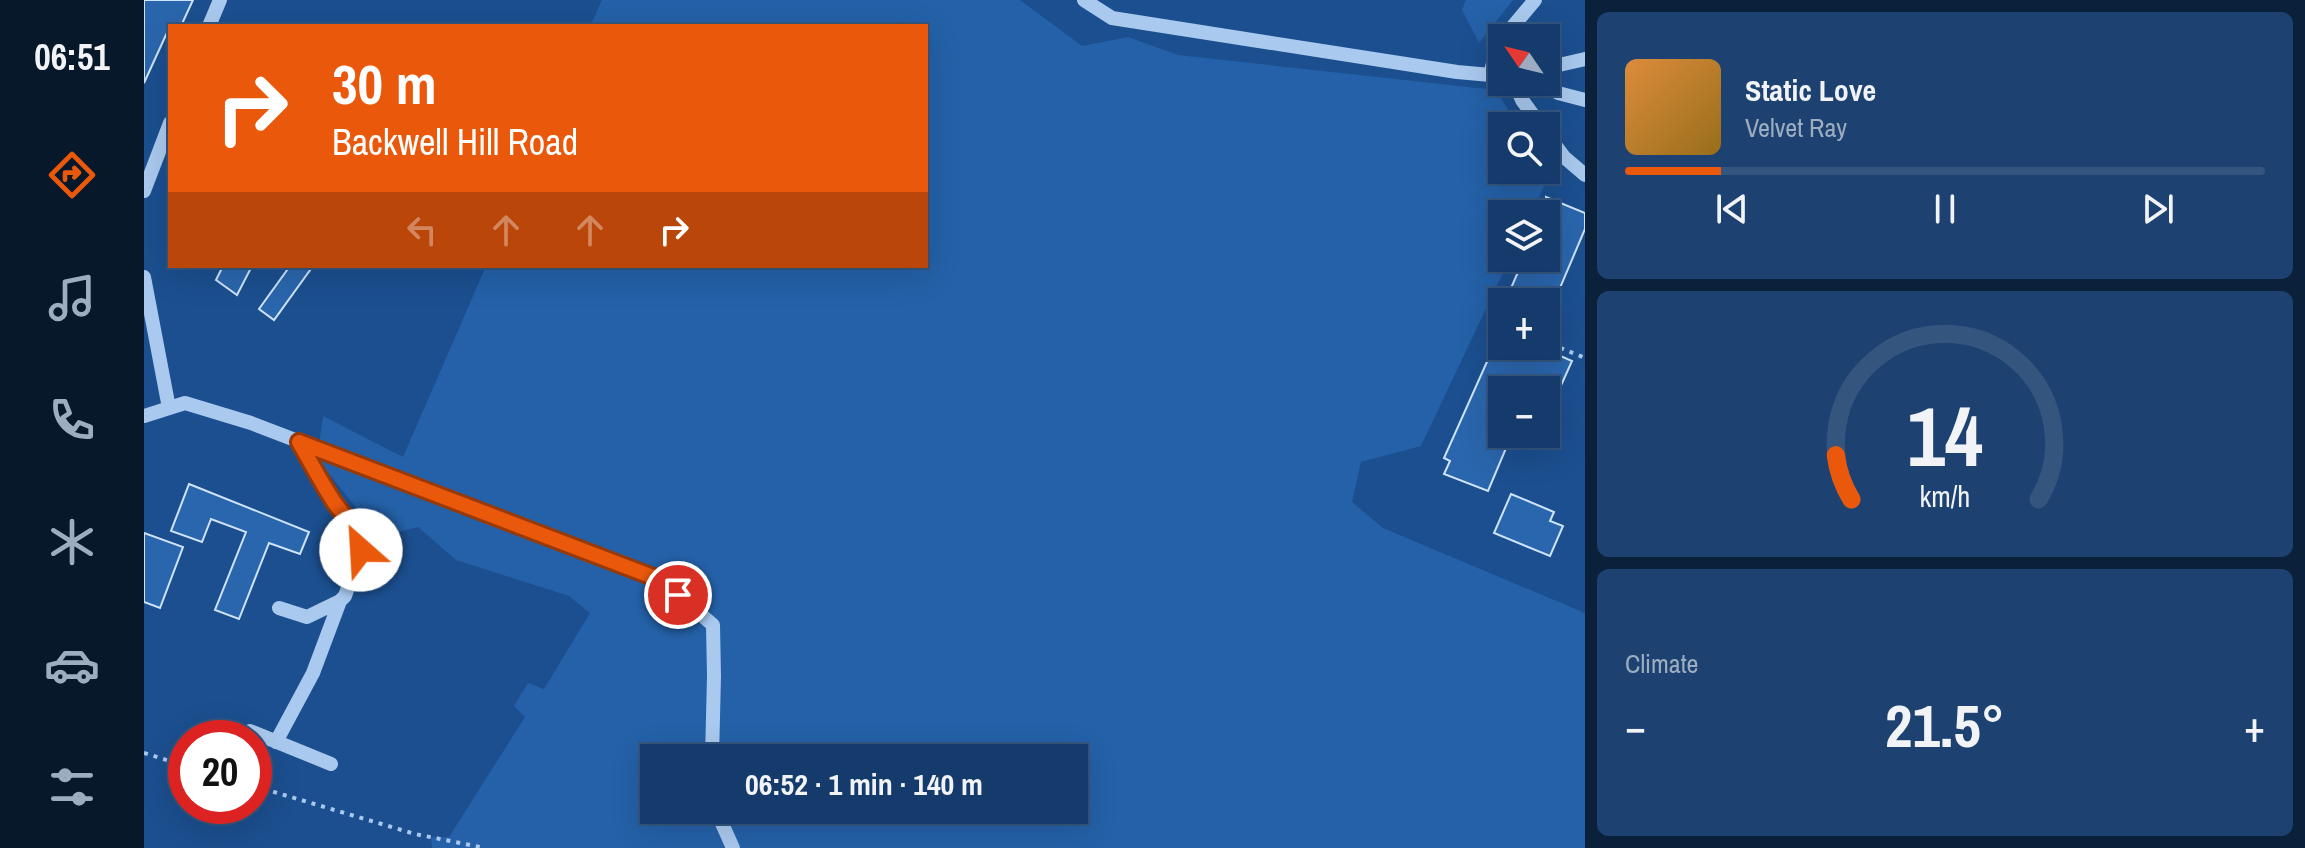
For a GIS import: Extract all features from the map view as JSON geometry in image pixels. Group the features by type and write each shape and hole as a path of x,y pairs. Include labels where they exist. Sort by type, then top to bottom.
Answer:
{"street":[{"path":"210,24 220,0"},
{"path":"1084,0 1112,18 1488,75"},
{"path":"1514,24 1535,0"},
{"path":"1560,65 1585,59"},
{"path":"1560,94 1585,100"},
{"path":"144,191 168,128"},
{"path":"1560,152 1585,175"},
{"path":"144,277 169,408"},
{"path":"144,416 185,403 251,423 661,580 713,625 712,744"},
{"path":"276,742 313,673 340,601 350,587 361,550 357,531 334,501 299,442"},
{"path":"279,608 307,617 340,601"},
{"path":"272,740 331,764"},
{"path":"722,824 733,848"}],"path":[{"path":"1560,348 1585,358"},
{"path":"144,753 168,760"},
{"path":"272,791 415,834 485,848"}],"shaded area":[{"path":"602,0 1020,0 1082,46 1128,37 1178,55 1488,89 1488,96 1500,96 1509,112 1488,112 1488,184 1545,184 1538,200 1488,200 1488,272 1503,272 1496,288 1488,288 1488,304 1421,446 1361,462 1352,502 1383,528 1585,613 1585,848 432,848 431,837 449,837 525,717 514,706 528,683 544,689 590,613 569,596 456,560 418,527 380,537 317,459 323,416 403,457 485,268 928,268 928,24 591,24"},
{"path":"1466,0 1513,0 1494,24 1488,24 1488,32 1479,43 1462,10"}],"building":[{"path":"144,0 193,0 182,24 168,24 168,30 144,83"},
{"path":"1560,203 1585,213 1585,229 1560,288 1511,288 1518,272 1560,272"},
{"path":"222,268 251,268 237,295 216,280"},
{"path":"289,268 312,268 274,320 259,309"},
{"path":"1560,356 1572,361 1560,388 1560,376 1488,376 1488,448 1506,448 1488,491 1444,474 1450,461 1444,458 1488,359 1560,360"},
{"path":"189,484 309,532 300,554 269,543 239,619 215,610 246,532 211,519 202,542 171,531"},
{"path":"1511,494 1554,512 1550,521 1563,526 1550,556 1494,533"},
{"path":"144,533 183,547 160,608 144,602"}],"route":[{"path":"361,550 357,531 334,501 299,442 661,580 678,595"}]}
